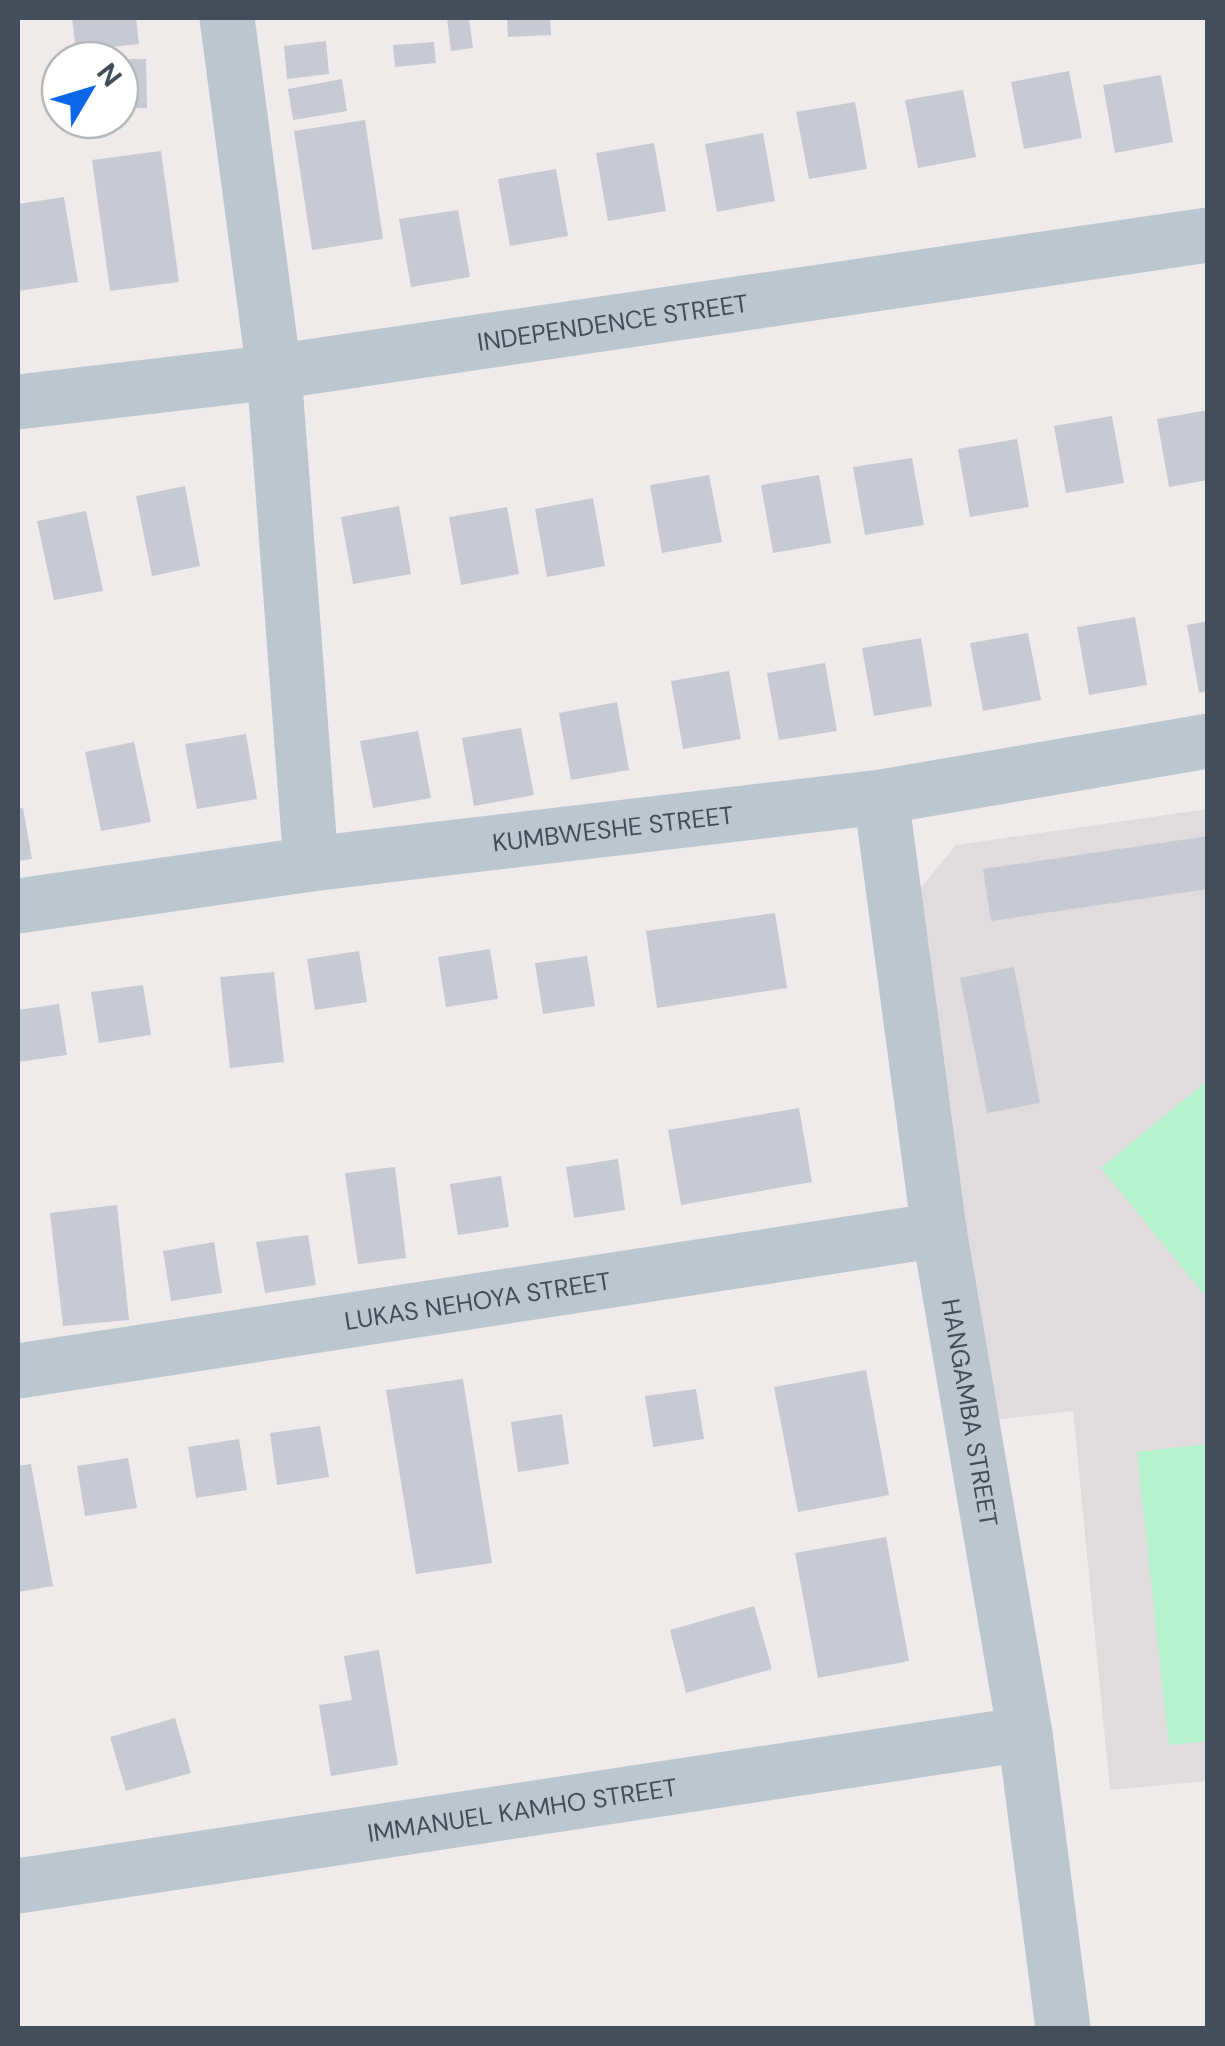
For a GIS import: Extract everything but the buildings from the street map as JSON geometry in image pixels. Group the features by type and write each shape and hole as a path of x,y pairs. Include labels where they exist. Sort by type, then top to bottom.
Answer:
{"street":[{"path":"227,18 274,372 312,864"},
{"name":"INDEPENDENCE STREET","path":"18,402 274,372 1208,235"},
{"name":"KUMBWESHE STREET","path":"18,906 312,864 881,797 1208,741"},
{"name":"HANGAMBA STREET","path":"881,797 940,1230 1025,1734 1063,2028"},
{"name":"LUKAS NEHOYA STREET","path":"18,1371 940,1230"},
{"name":"IMMANUEL KAMHO STREET","path":"18,1886 1025,1734"}],"shaded area":[{"path":"1207,809 1207,1781 1110,1790 1073,1411 994,1420 913,897 956,845"}],"green space":[{"path":"1207,1081 1207,1298 1101,1168"},
{"path":"1207,1444 1207,1741 1169,1745 1137,1452"}]}
